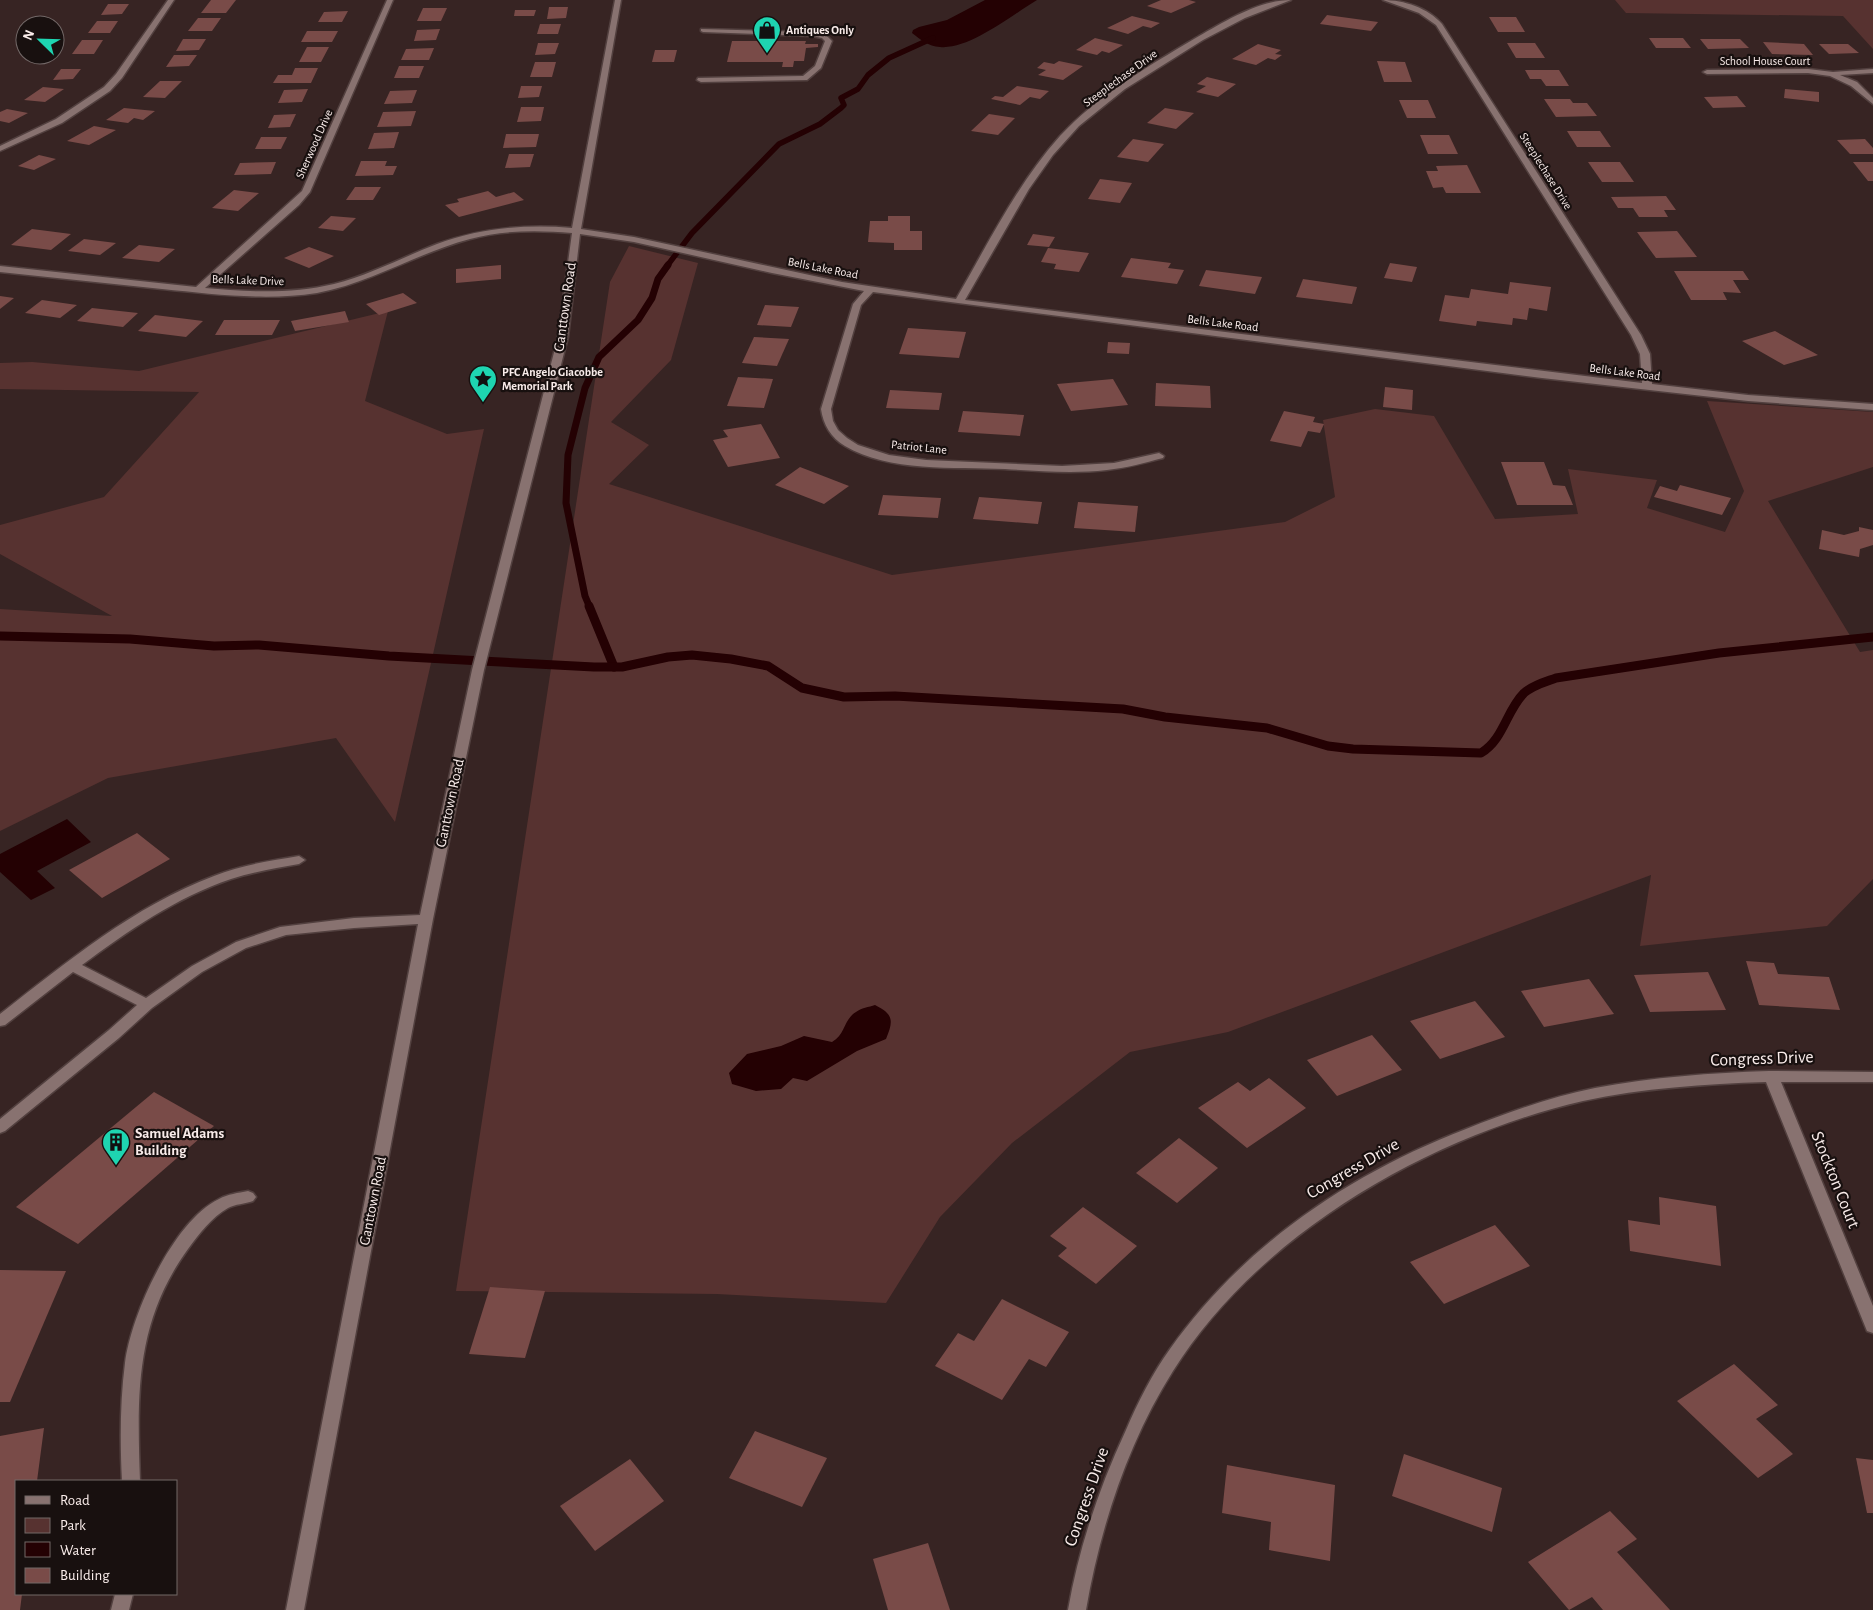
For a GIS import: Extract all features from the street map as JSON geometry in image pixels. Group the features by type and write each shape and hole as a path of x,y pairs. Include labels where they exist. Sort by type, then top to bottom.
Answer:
{"street":[{"path":"0,149 59,122 107,89 119,76 171,0"},
{"name":"Sherwood Drive","path":"198,290 306,192 390,0"},
{"name":"Ganttown Road","path":"295,1610 426,919 478,670 562,337 576,231 618,0"},
{"name":"Steeplechase Drive","path":"959,302 1040,166 1076,125 1126,84 1215,29 1247,13 1288,0"},
{"name":"Steeplechase Drive","path":"1386,0 1408,6 1428,15 1439,24 1631,326 1645,354 1647,387"},
{"path":"1408,6 1417,0"},
{"path":"701,80 804,78 815,72 822,61 829,42 827,37 819,35 703,30"},
{"path":"1832,74 1873,71"},
{"name":"School House Court","path":"1707,72 1823,72 1832,74"},
{"path":"1832,74 1848,80 1873,102"},
{"path":"1863,92 1873,88"},
{"name":"Bells Lake Drive","path":"0,269 198,290 268,295 318,290 373,274 438,247 476,235 531,230 576,231"},
{"name":"Bells Lake Road","path":"576,231 665,245 810,279 870,290 1407,359 1647,387 1748,398 1873,407"},
{"name":"Patriot Lane","path":"870,290 857,304 826,409 830,427 852,446 887,457 926,462 1077,469 1124,465 1159,456"},
{"path":"0,1021 72,966 138,919 165,903 220,879 253,868 300,860"},
{"path":"0,1127 114,1034 147,1004 197,969 241,944 285,930 354,923 426,919"},
{"path":"72,966 147,1004"},
{"name":"Congress Drive","path":"1077,1610 1083,1572 1098,1521 1133,1432 1153,1391 1175,1355 1223,1295 1252,1266 1311,1217 1398,1164 1460,1136 1521,1112 1593,1093 1633,1086 1772,1078 1873,1077"},
{"name":"Stockton Court","path":"1772,1078 1873,1326"},
{"path":"131,1480 130,1420 133,1363 151,1300 182,1245 209,1214 224,1203 248,1197"},
{"path":"120,1610 124,1595"}],"green space":[{"path":"1615,0 1873,0 1873,49 1843,16 1626,13"},
{"path":"629,246 698,263 671,360 611,422 649,445 609,484 892,575 1285,522 1335,497 1323,420 1375,409 1434,416 1495,519 1578,514 1568,469 1657,480 1647,508 1725,532 1744,491 1707,401 1873,412 1873,467 1768,501 1860,652 1873,650 1873,879 1827,926 1640,946 1651,875 1228,1032 1130,1052 1012,1143 940,1217 886,1303 717,1294 456,1291 610,282"},
{"path":"388,311 365,401 447,434 484,429 395,822 336,738 108,778 0,831 0,609 112,616 0,554 0,525 104,497 199,392 0,389 0,363 32,362 139,371"}],"water":[{"path":"985,0 1037,0 990,30 964,43 940,47 922,40 912,33 913,30 919,27 947,20"},
{"path":"67,819 91,842 37,871 55,888 31,900 0,872 0,854"},
{"path":"875,1005 885,1011 890,1018 891,1022 886,1039 857,1051 807,1081 793,1078 781,1089 756,1091 732,1084 729,1073 747,1054 781,1046 804,1036 832,1042 840,1035 852,1015"}],"building":[{"path":"211,0 236,0 226,13 201,13"},
{"path":"1161,0 1189,0 1196,2 1171,13 1147,6"},
{"path":"108,4 129,4 122,14 101,15"},
{"path":"549,7 568,7 566,18 547,19"},
{"path":"423,8 447,8 441,21 417,21"},
{"path":"515,10 536,10 534,16 514,16"},
{"path":"348,11 342,22 318,22 324,12"},
{"path":"1327,15 1378,22 1371,31 1320,24"},
{"path":"1132,16 1160,23 1151,28 1143,26 1128,34 1107,28"},
{"path":"1489,17 1516,17 1525,32 1498,32"},
{"path":"198,18 221,18 212,31 188,31"},
{"path":"97,21 118,21 110,33 88,33"},
{"path":"540,24 561,24 558,34 537,34"},
{"path":"440,29 436,40 414,41 417,30"},
{"path":"307,31 338,31 332,42 301,42"},
{"path":"1095,38 1123,45 1109,53 1102,51 1097,55 1076,50"},
{"path":"1649,38 1683,38 1691,48 1656,48"},
{"path":"183,39 206,39 199,50 176,51"},
{"path":"1700,39 1740,39 1749,48 1708,49"},
{"path":"82,40 103,40 94,54 72,54"},
{"name":"Antiques Only","path":"732,41 806,41 805,44 818,44 818,47 806,48 804,61 794,61 793,67 782,67 783,62 727,62"},
{"path":"1763,42 1804,44 1813,55 1772,54"},
{"path":"538,43 559,43 555,54 535,55"},
{"path":"1507,43 1535,43 1545,58 1516,58"},
{"path":"1258,44 1281,50 1275,54 1282,55 1275,60 1268,58 1256,65 1232,59"},
{"path":"1819,44 1848,44 1859,53 1829,54"},
{"path":"307,47 329,47 321,62 299,62"},
{"path":"434,48 429,60 401,60 406,49"},
{"path":"655,50 677,50 674,62 652,62"},
{"path":"174,55 197,55 189,66 166,67"},
{"path":"1059,61 1083,66 1063,80 1038,75 1046,70 1037,68 1044,62 1054,64"},
{"path":"1377,61 1405,62 1412,82 1384,82"},
{"path":"535,62 556,62 552,77 530,77"},
{"path":"399,66 424,66 419,78 394,78"},
{"path":"295,68 318,68 311,83 273,83 278,75 292,75"},
{"path":"61,69 81,69 73,79 53,80"},
{"path":"1525,70 1559,70 1569,86 1546,86 1541,79 1530,79"},
{"path":"1207,77 1236,84 1218,97 1196,92 1206,86 1197,84"},
{"path":"160,81 182,81 165,98 143,97"},
{"path":"521,86 542,86 539,97 518,98"},
{"path":"1017,86 1049,91 1040,99 1030,97 1020,105 991,99 995,96 1003,97"},
{"path":"43,87 64,89 45,102 24,100"},
{"path":"308,89 302,102 278,103 284,90"},
{"path":"1785,89 1819,92 1819,102 1784,98"},
{"path":"417,90 412,103 384,104 390,91"},
{"path":"1737,96 1746,107 1713,108 1704,97"},
{"path":"1544,99 1570,99 1573,103 1587,103 1597,116 1556,117"},
{"path":"1399,100 1428,100 1436,118 1407,118"},
{"path":"521,107 544,107 541,121 517,122"},
{"path":"124,108 155,111 143,120 134,118 128,123 106,120"},
{"path":"1165,108 1194,113 1176,129 1147,123"},
{"path":"7,109 28,113 9,123 0,121 0,112"},
{"path":"416,111 411,126 377,127 383,112"},
{"path":"296,114 290,127 268,128 274,115"},
{"path":"989,114 1015,118 998,135 971,131"},
{"path":"94,126 116,130 89,145 67,141"},
{"path":"1567,131 1600,131 1611,147 1577,147"},
{"path":"399,132 394,148 368,149 374,133"},
{"path":"506,134 539,134 536,147 503,148"},
{"path":"1420,135 1449,135 1458,154 1428,154"},
{"path":"261,137 287,137 281,149 255,149"},
{"path":"1133,139 1164,144 1148,162 1117,157"},
{"path":"1865,139 1873,148 1873,154 1850,154 1837,140"},
{"path":"509,154 534,154 530,167 505,168"},
{"path":"39,155 56,159 34,170 18,166"},
{"path":"361,161 387,161 385,166 397,166 393,175 355,176"},
{"path":"276,162 271,174 234,175 240,163"},
{"path":"1588,162 1620,162 1634,182 1602,182"},
{"path":"1853,162 1873,162 1873,181 1868,181"},
{"path":"1467,165 1481,193 1446,193 1443,187 1433,188 1426,171 1438,171 1436,166"},
{"path":"1100,179 1132,183 1120,203 1088,199"},
{"path":"355,187 381,187 373,200 346,200"},
{"path":"234,190 259,193 238,211 212,208"},
{"path":"488,191 496,197 514,192 524,200 459,217 445,205 459,202 457,199"},
{"path":"1666,196 1676,210 1664,210 1668,217 1639,217 1633,208 1618,208 1611,197"},
{"path":"331,216 356,218 343,231 318,228"},
{"path":"888,216 910,216 910,231 922,231 922,250 894,250 894,243 868,242 870,221 888,221"},
{"path":"32,229 71,234 51,250 11,245"},
{"path":"1677,231 1697,257 1656,258 1637,232"},
{"path":"1033,234 1055,237 1049,247 1027,245"},
{"path":"84,239 116,243 100,255 68,251"},
{"path":"139,245 175,249 159,262 122,258"},
{"path":"309,247 334,256 309,268 284,258"},
{"path":"1048,248 1089,253 1079,272 1054,269 1056,264 1041,262"},
{"path":"1131,258 1171,263 1168,268 1184,270 1177,284 1121,277"},
{"path":"1390,263 1417,267 1412,282 1384,278"},
{"path":"501,265 501,279 456,283 456,269"},
{"path":"1206,270 1262,277 1255,294 1199,286"},
{"path":"1674,271 1743,271 1749,280 1733,280 1741,293 1723,292 1727,300 1691,300"},
{"path":"1303,279 1357,287 1352,304 1296,297"},
{"path":"1510,282 1551,287 1547,311 1529,308 1527,320 1513,318 1512,325 1477,321 1476,326 1439,321 1445,295 1469,298 1471,289 1508,294"},
{"path":"403,293 417,303 379,315 366,304"},
{"path":"0,296 14,298 0,309"},
{"path":"42,300 77,305 60,318 25,313"},
{"path":"765,305 799,307 791,327 757,325"},
{"path":"92,308 138,313 123,327 77,321"},
{"path":"345,311 349,322 295,331 291,321"},
{"path":"155,315 203,321 186,337 138,331"},
{"path":"224,320 280,320 272,335 215,335"},
{"path":"908,328 966,332 959,358 899,354"},
{"path":"1775,331 1818,355 1784,365 1742,341"},
{"path":"754,337 789,339 777,366 742,363"},
{"path":"1108,342 1130,343 1129,354 1107,353"},
{"path":"738,377 773,379 764,408 727,406"},
{"path":"1113,379 1128,405 1071,411 1057,384"},
{"path":"1156,383 1210,386 1211,408 1155,406"},
{"path":"1385,387 1413,390 1412,410 1383,407"},
{"path":"890,390 942,393 939,410 886,408"},
{"path":"963,411 1024,415 1020,436 958,432"},
{"path":"1284,411 1315,417 1313,422 1324,424 1320,433 1308,431 1301,447 1270,441"},
{"path":"761,424 780,458 728,467 713,440 728,437 723,430"},
{"path":"1501,462 1544,462 1553,485 1565,486 1573,505 1517,505"},
{"path":"800,467 849,486 824,504 775,485"},
{"path":"1680,485 1731,498 1722,515 1654,497 1660,486 1677,491"},
{"path":"883,495 941,498 938,518 878,515"},
{"path":"979,497 1042,502 1038,524 973,519"},
{"path":"1078,502 1138,506 1135,532 1074,528"},
{"path":"1859,527 1873,530 1873,545 1860,549 1859,557 1819,549 1822,530 1844,535 1859,531"},
{"path":"137,833 170,859 102,898 69,870"},
{"path":"1746,961 1774,963 1778,974 1829,977 1840,1010 1759,1005"},
{"path":"1708,972 1726,1010 1650,1012 1634,975"},
{"path":"1589,979 1614,1014 1544,1027 1521,991"},
{"path":"1475,1001 1505,1037 1440,1059 1410,1021"},
{"path":"1372,1035 1402,1070 1337,1096 1307,1060"},
{"path":"1269,1078 1306,1108 1247,1148 1198,1108 1238,1082 1250,1091"},
{"name":"Samuel Adams Building","path":"154,1092 214,1126 78,1244 16,1207"},
{"path":"1179,1138 1218,1168 1177,1203 1136,1173"},
{"path":"1659,1197 1716,1206 1721,1266 1630,1251 1628,1220 1660,1225"},
{"path":"1083,1207 1137,1246 1096,1284 1058,1256 1067,1248 1050,1236"},
{"path":"1495,1225 1530,1266 1444,1304 1410,1262"},
{"path":"0,1270 66,1271 10,1402 0,1402"},
{"path":"490,1287 545,1291 525,1358 469,1354"},
{"path":"1002,1299 1069,1332 1046,1367 1029,1359 1002,1400 935,1366 958,1333 974,1341"},
{"path":"1734,1364 1778,1405 1756,1419 1793,1454 1758,1478 1677,1401"},
{"path":"44,1428 37,1480 15,1480 15,1595 22,1595 20,1610 0,1610 0,1436"},
{"path":"755,1431 827,1458 802,1507 729,1478"},
{"path":"1404,1454 1502,1488 1492,1532 1392,1496"},
{"path":"1856,1458 1873,1460 1873,1513 1867,1513"},
{"path":"630,1459 664,1501 595,1551 560,1506"},
{"path":"1227,1465 1335,1485 1330,1561 1269,1550 1271,1522 1222,1513"},
{"path":"1610,1511 1637,1539 1617,1552 1670,1610 1603,1610 1592,1597 1569,1610 1528,1562"},
{"path":"928,1543 950,1610 888,1610 873,1559"}],"waterway":[{"path":"667,266 692,233 779,144 820,124 841,108 844,105 841,98 858,89 868,75 889,58 933,38"},
{"path":"590,608 585,596 566,503 568,455 585,388 599,357 638,320 652,298 658,279 668,265"},
{"path":"589,606 614,667"},
{"path":"0,636 130,639 214,646 259,645 389,656 614,667"},
{"path":"614,667 668,657 692,655 731,659 768,666 802,688 844,697 895,696 1123,709 1165,717 1267,728 1328,746 1353,749 1481,753 1495,740 1524,693 1535,686 1556,678 1719,653 1873,637"}],"place":[{"name":"Antiques Only","path":"767,54"},
{"name":"PFC Angelo Giacobbe Memorial Park","path":"483,403"},
{"name":"Samuel Adams Building","path":"116,1166"}]}
